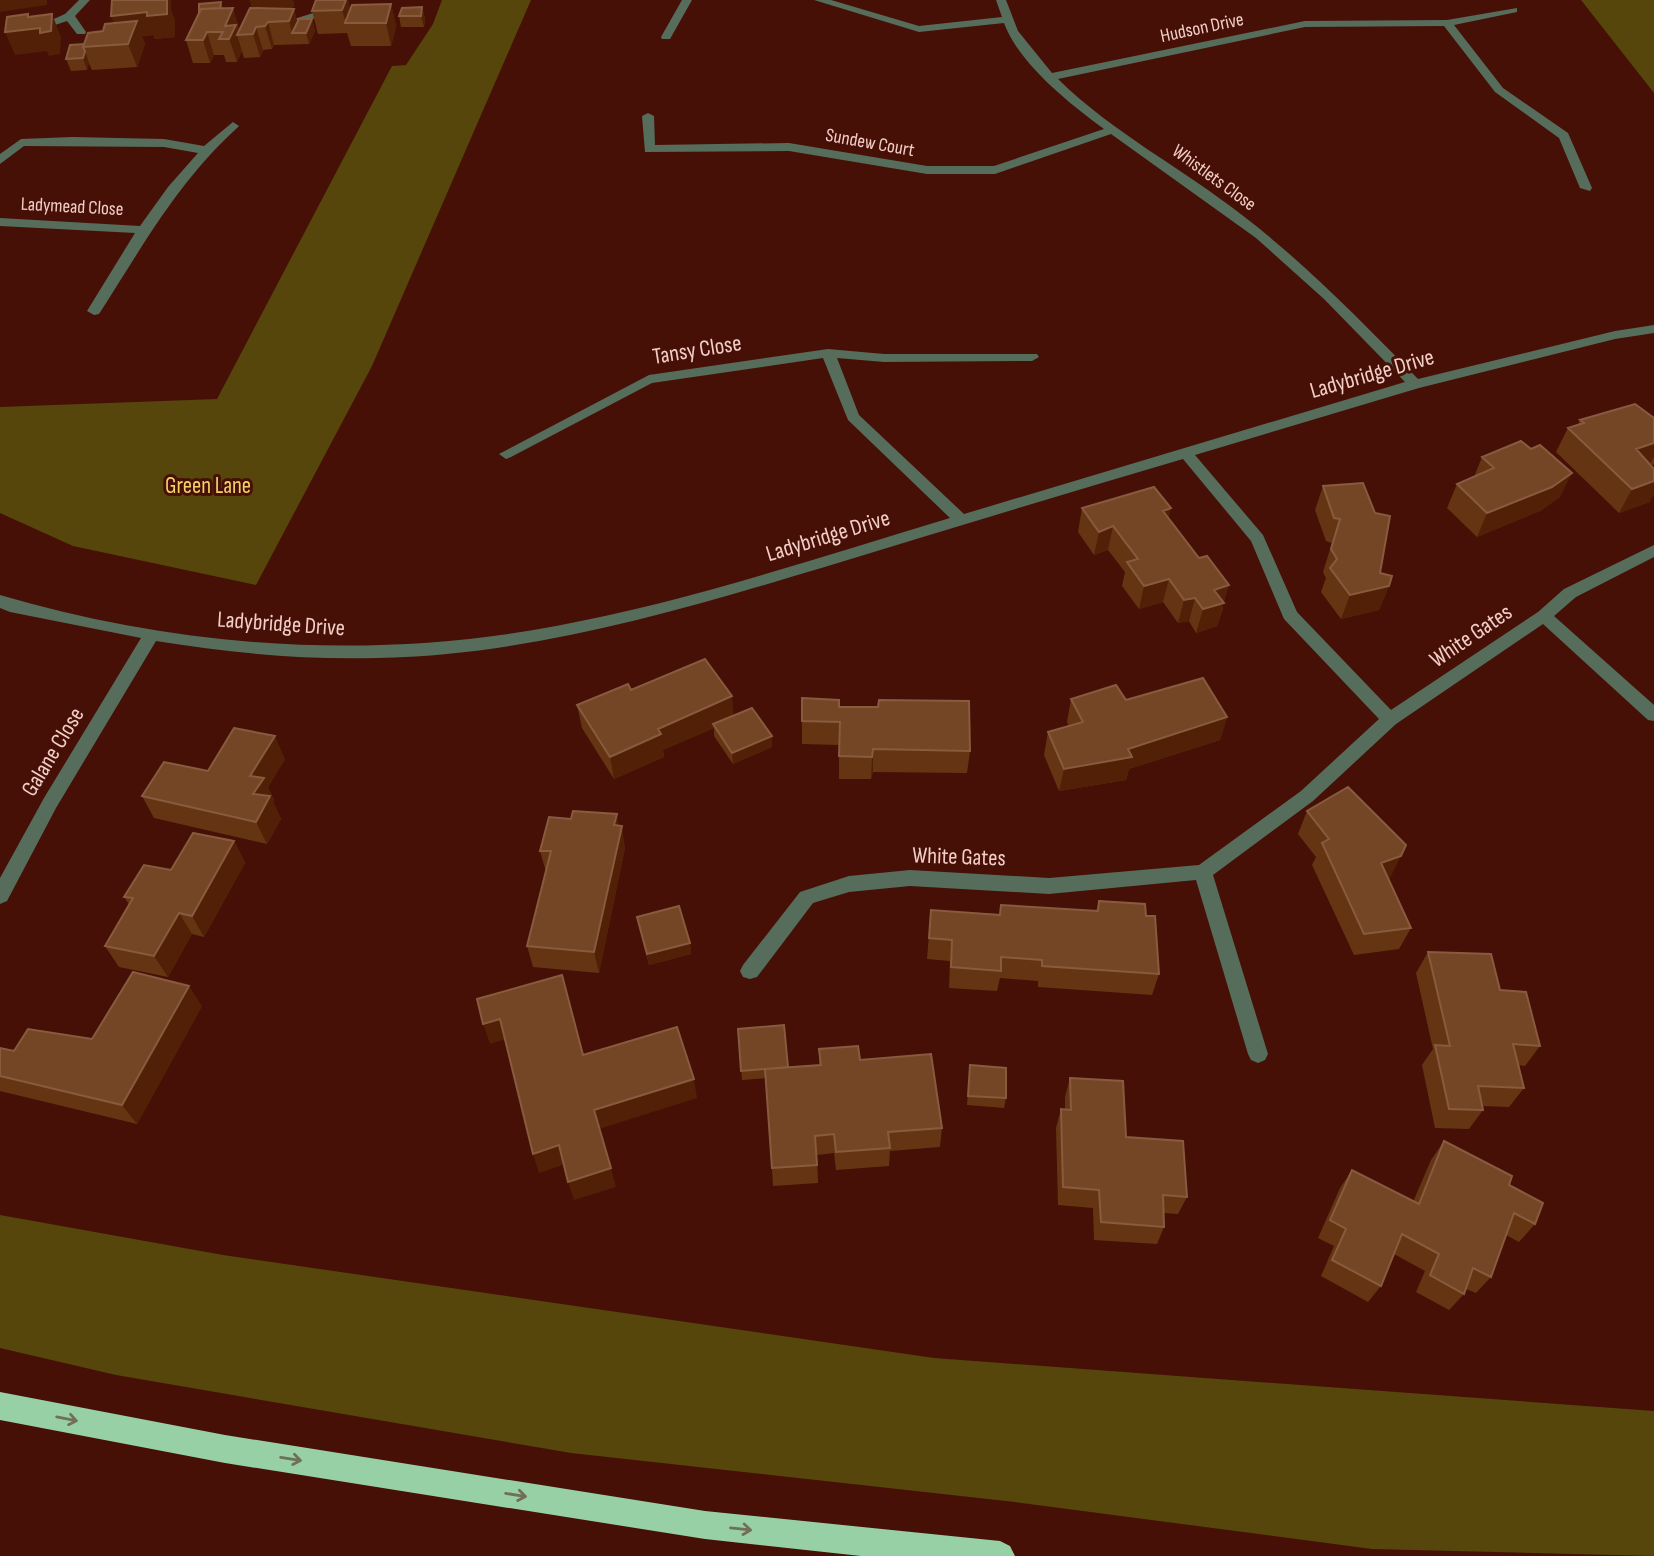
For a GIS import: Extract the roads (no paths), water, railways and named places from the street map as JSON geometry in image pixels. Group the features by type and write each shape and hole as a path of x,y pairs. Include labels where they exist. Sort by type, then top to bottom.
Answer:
{"highway":[{"path":"0,1406 225,1449 705,1525 1000,1556"}],"street":[{"path":"43,26 69,16 85,0"},
{"path":"666,37 687,0"},
{"path":"819,0 919,29 1005,20"},
{"name":"Whistlets Close","path":"1001,0 1005,20 1049,77 1112,131 1236,216 1338,304 1415,384"},
{"path":"286,23 344,6"},
{"name":"Hudson Drive","path":"1049,77 1305,24 1447,23 1513,10"},
{"path":"69,16 81,32"},
{"path":"1447,23 1499,90 1564,136 1587,188"},
{"name":"Sundew Court","path":"648,116 649,149 789,147 927,170 995,170 1112,131"},
{"name":"Ladymead Close","path":"94,311 142,230 204,149 233,126"},
{"path":"0,160 21,143 164,143 204,149"},
{"name":"Ladymead Close","path":"0,222 142,230"},
{"name":"Ladybridge Drive","path":"0,601 16,608 151,636 264,649 334,653 405,651 552,633 641,615 1415,384 1654,329"},
{"path":"828,353 853,417 961,520"},
{"name":"Tansy Close","path":"506,454 649,379 828,353 884,358 1032,358"},
{"path":"1185,452 1258,540 1290,615 1390,719"},
{"name":"White Gates","path":"750,971 807,897 849,884 910,878 1049,886 1203,872 1307,796 1390,719 1544,617 1570,593 1654,550"},
{"name":"White Gates","path":"1544,617 1654,715"},
{"name":"Galane Close","path":"0,896 50,803 151,636"},
{"path":"1203,872 1258,1054"}],"park label":[{"name":"Green Lane","path":"208,486"}]}
